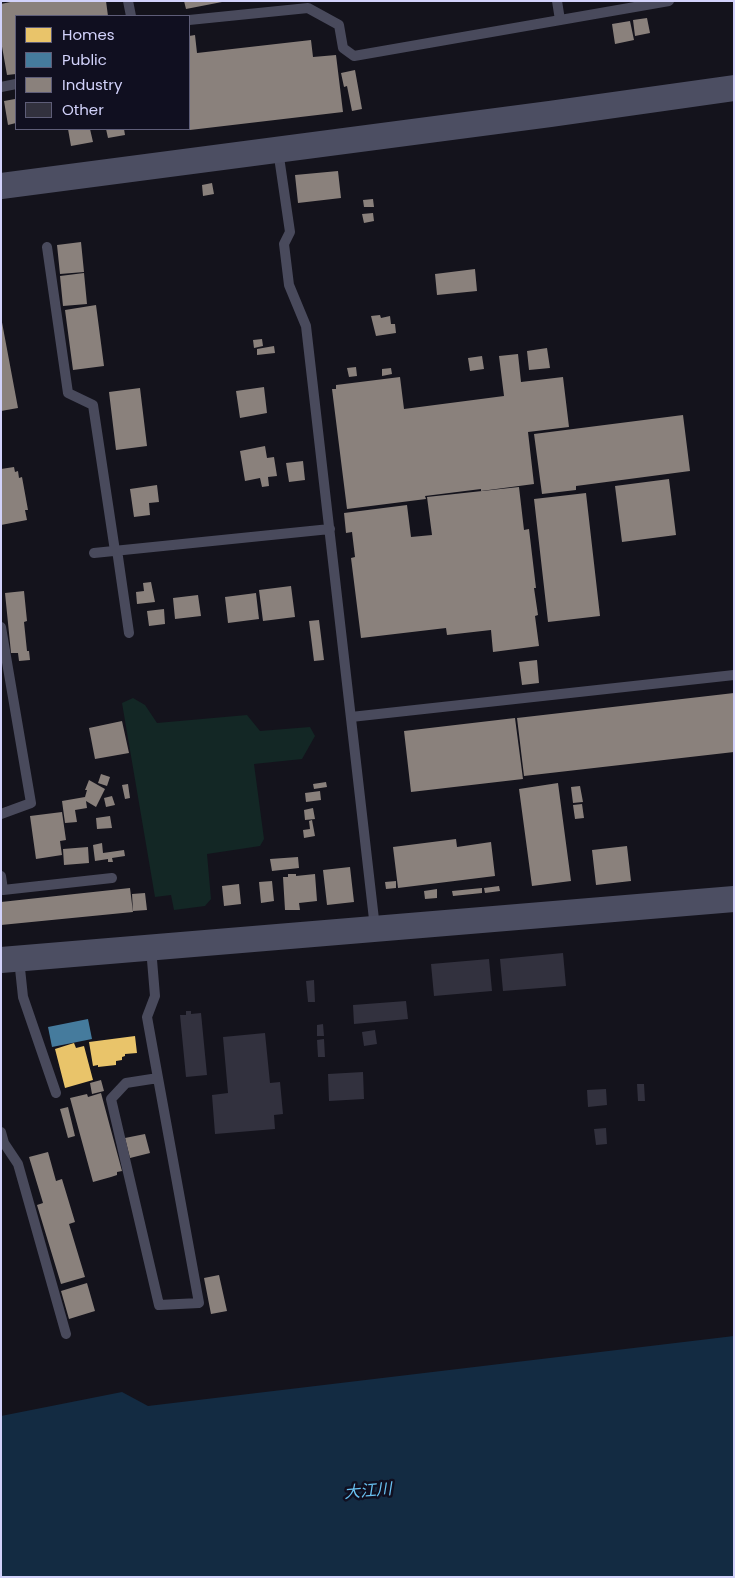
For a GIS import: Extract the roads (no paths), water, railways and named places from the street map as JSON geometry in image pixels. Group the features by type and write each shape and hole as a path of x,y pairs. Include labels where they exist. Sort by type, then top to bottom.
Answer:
{"street":[{"path":"1,186 734,88"},
{"path":"10,959 734,899"}],"lane":[{"path":"128,1 131,15"},
{"path":"557,1 560,20"},
{"path":"190,20 308,8 339,25 343,48 354,56 669,1"},
{"path":"1,87 15,84"},
{"path":"278,150 290,232 284,244 289,285 306,326 375,929"},
{"path":"47,247 68,393 93,405 129,633"},
{"path":"94,553 330,529"},
{"path":"1,628 31,803 1,814"},
{"path":"351,717 734,675"},
{"path":"1,876 4,890 112,878"},
{"path":"151,947 155,996 147,1017 199,1303 159,1304 111,1099 126,1083 158,1078"},
{"path":"10,959 56,1093"},
{"path":"1,1132 4,1143 18,1164 66,1334"}],"water":[{"name":"大江川","path":"734,1336 734,1577 1,1577 1,1416 122,1392 148,1406"}]}
